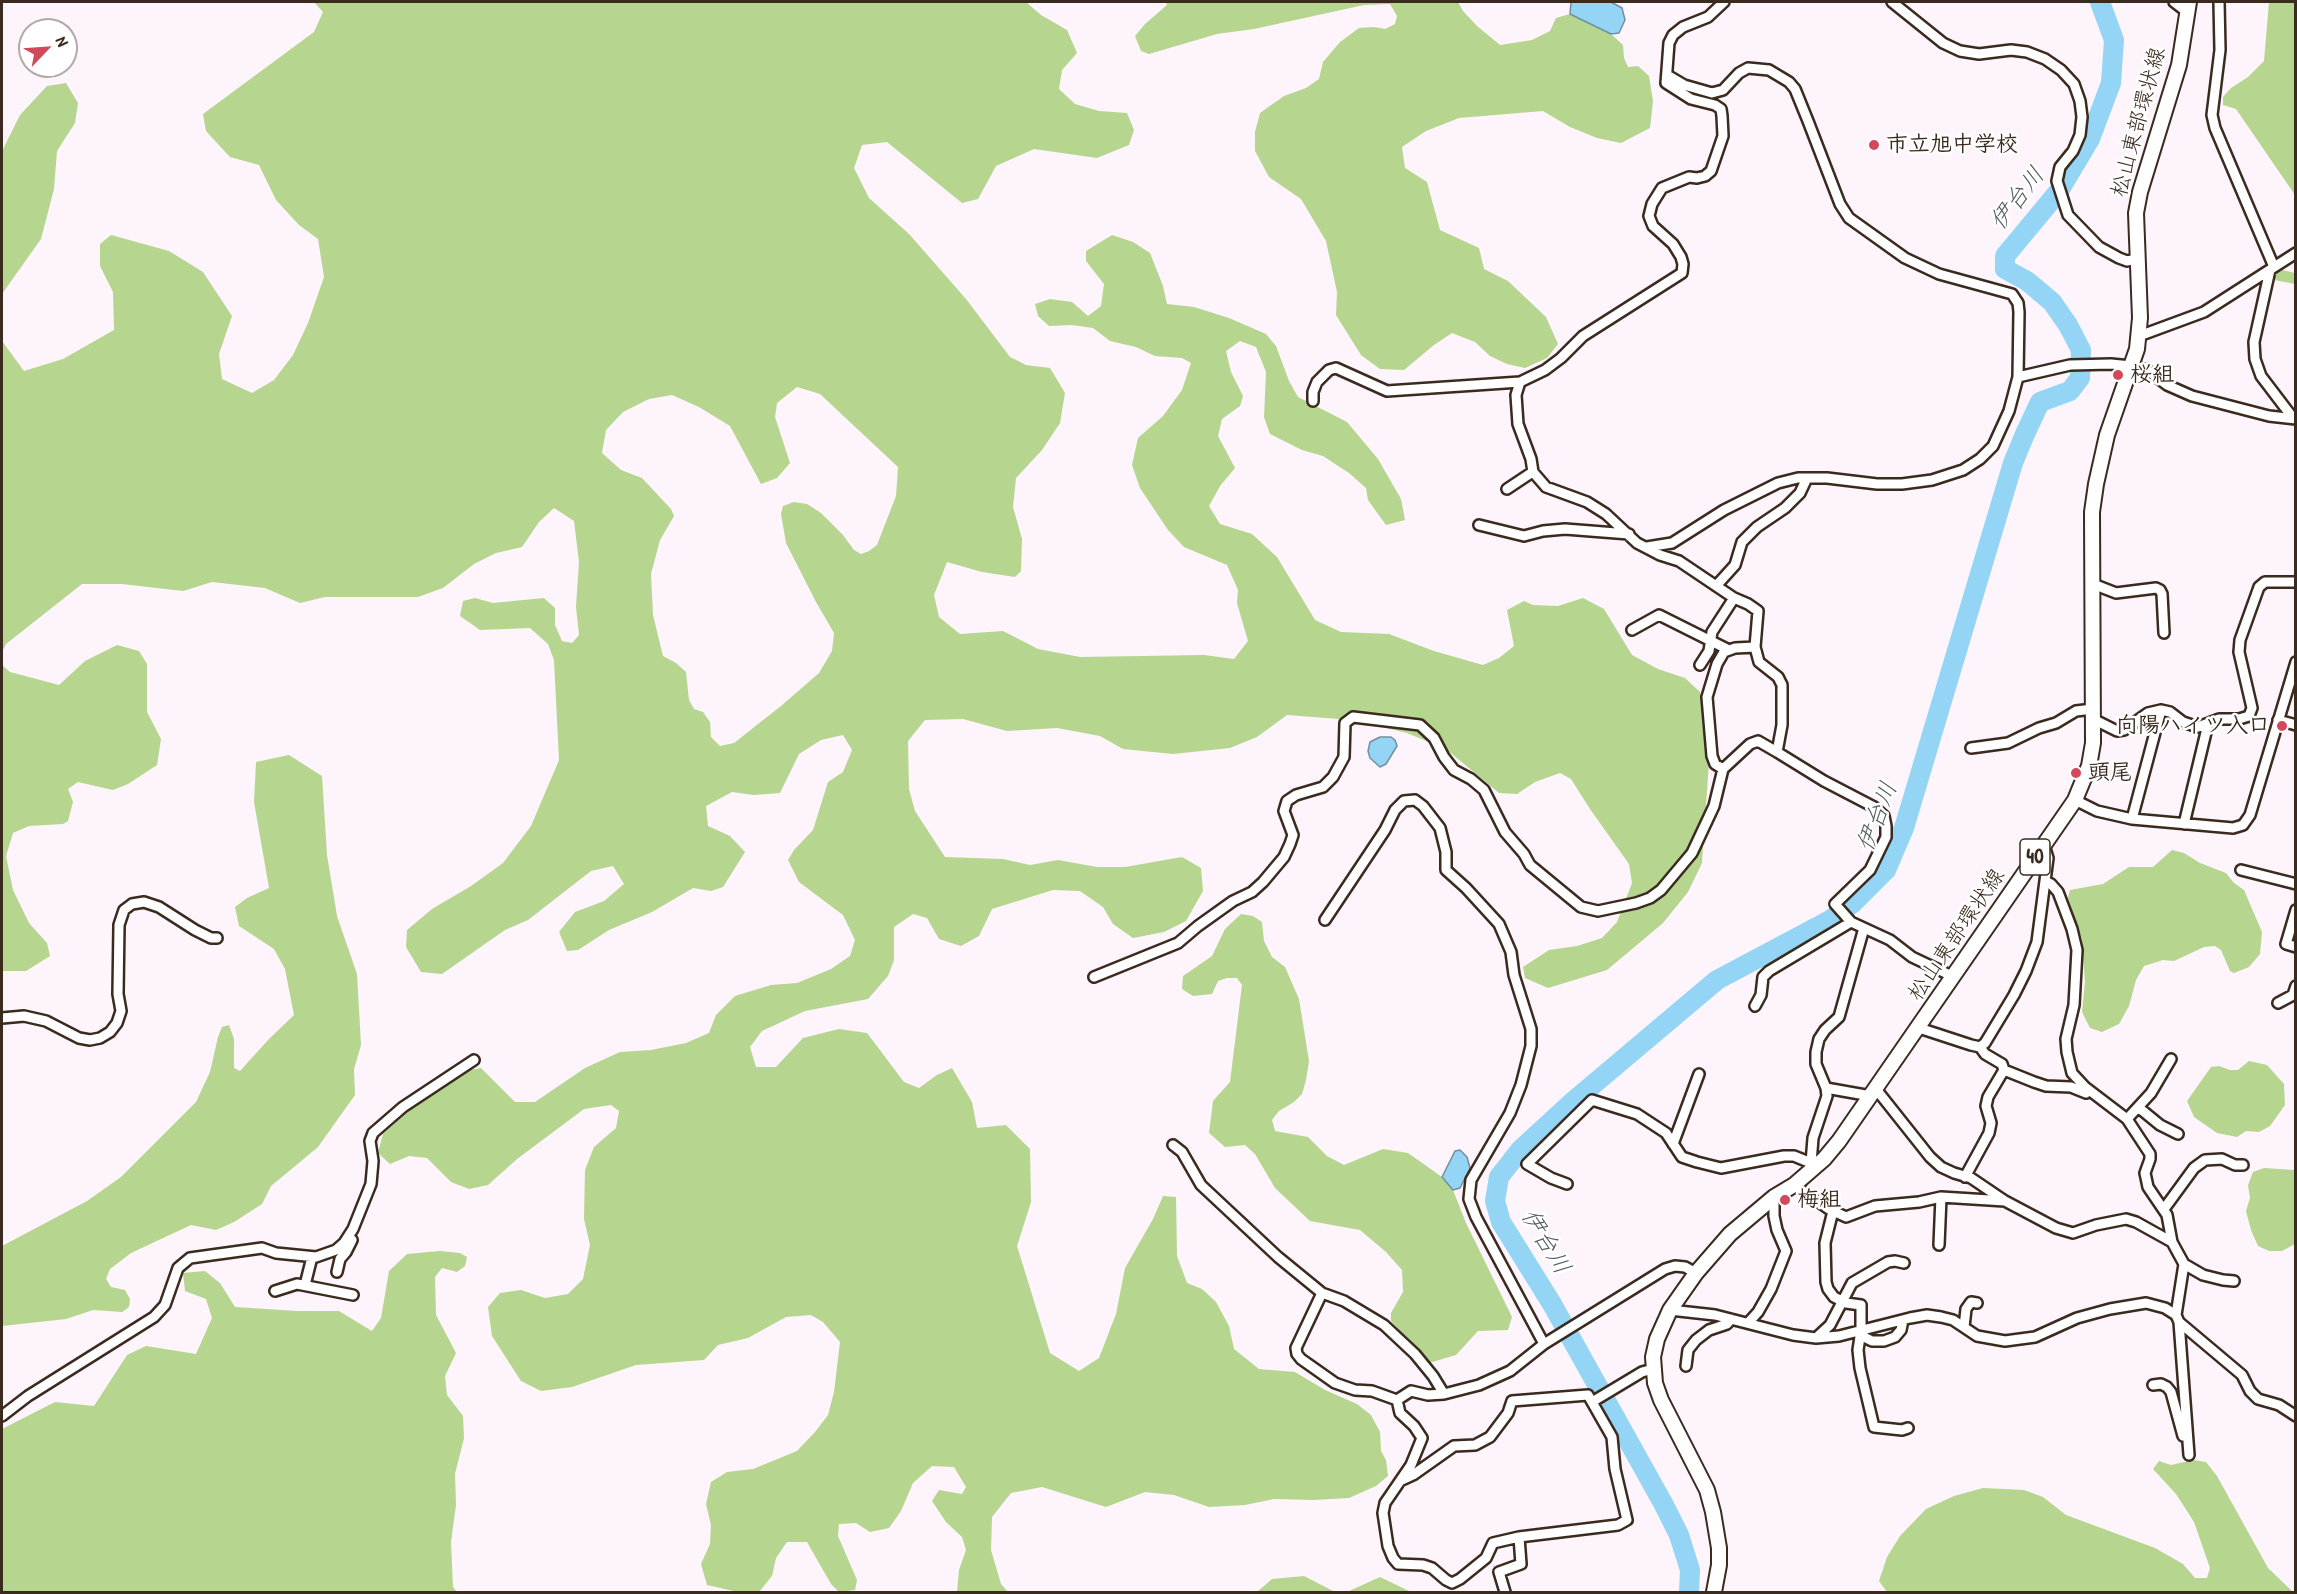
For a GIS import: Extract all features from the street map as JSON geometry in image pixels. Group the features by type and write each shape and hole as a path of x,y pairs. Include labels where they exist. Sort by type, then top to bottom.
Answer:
{"main road":[{"name":"松山東部環状線","path":"1714,1593 1719,1565 1719,1548 1713,1512 1707,1490 1661,1400 1653,1370 1658,1338 1670,1310 1696,1274 1730,1234 1774,1197 1794,1185 1839,1142 2076,800 2089,766 2093,743 2092,512 2099,462 2139,336 2136,213 2140,192 2179,65 2188,7"}],"street":[{"path":"1313,401 1313,392 1317,382 1329,370 1336,368 1387,391 1520,382 1545,370 1583,336 1682,273 1681,257 1673,244 1653,226 1649,216 1652,204 1662,188 1689,177 1705,176 1712,171 1723,136 1722,116 1721,109 1715,105 1691,99 1666,83 1669,43 1673,35 1683,27 1708,17 1724,2"},
{"path":"1892,2 1943,43 1960,51 1979,54 2011,50 2027,52 2045,59 2061,70 2074,84 2080,100 2082,117 2080,135 2073,151 2060,167 2057,181 2068,215 2099,247 2127,261 2137,259"},
{"path":"2174,2 2188,7"},
{"path":"2219,2 2220,50 2212,115 2215,128 2272,269 2254,342 2255,359 2261,376 2294,419"},
{"path":"1647,547 1672,543 1724,510 1778,483 1807,478 1827,478 1876,484 1902,484 1932,480 1963,470 1980,459 1993,446 2009,411 2018,377 2019,312 2018,303 2012,294 1940,274 1905,258 1848,218 1840,204 1804,110 1789,82 1769,70 1748,68 1738,73 1723,90 1712,93 1684,85 1667,75"},
{"path":"2139,336 2204,312 2295,252"},
{"path":"2018,377 2070,365 2131,366 2147,370 2167,384 2192,396 2269,416 2294,419"},
{"path":"1520,382 1516,395 1518,424 1531,459 1532,472"},
{"path":"1519,469 1532,472 1546,487 1587,502 1606,514 1637,543 1660,555 1679,561 1734,598 1758,611 1755,648 1760,662 1778,677 1782,685 1782,725 1777,752"},
{"path":"1507,489 1532,472"},
{"path":"1716,586 1735,565 1742,542 1757,527 1785,508 1800,493 1807,478"},
{"path":"1479,525 1524,536 1565,529 1629,534"},
{"path":"1971,748 2008,742 2038,728 2056,723 2076,711 2093,714 2117,731 2124,730 2148,713 2161,710 2170,712 2192,726 2208,724 2219,719 2239,719 2249,716 2252,708 2239,652 2240,639 2259,587 2265,582 2295,582"},
{"path":"2093,584 2116,593 2156,588 2160,590 2164,633"},
{"path":"1700,665 1709,651 1712,632 1734,598"},
{"path":"1632,630 1659,615 1729,650"},
{"path":"1723,770 1715,764 1712,756 1707,697 1717,663 1724,652 1735,648 1755,648"},
{"path":"2076,800 2097,811 2132,819 2233,828 2247,821 2295,662"},
{"path":"2132,819 2161,710"},
{"path":"1094,976 1178,943 1198,926 1233,901 1252,892 1263,882 1284,857 1293,835 1284,811 1287,801 1296,795 1323,787 1333,777 1344,758 1345,723 1353,717 1420,725 1434,738 1444,758 1454,770 1471,779 1484,790 1505,832 1524,854 1530,865 1581,906 1598,911 1636,903 1650,898 1661,890 1692,853 1714,806 1723,770 1745,748 1758,741 1824,781 1874,807 1884,816 1886,837 1870,870 1835,904 1849,920 1890,940 1912,957 1954,977"},
{"path":"2278,720 2295,725"},
{"path":"2184,824 2208,724"},
{"path":"1325,920 1385,830 1395,810 1404,801 1415,800 1423,806 1440,828 1446,852 1446,870 1499,924 1511,952 1514,975 1527,1011 1531,1029 1531,1046 1521,1085 1510,1113 1471,1180 1469,1199 1544,1344"},
{"path":"1980,1047 2014,996 2037,942 2048,858 2044,845"},
{"path":"2241,870 2295,884"},
{"path":"2045,881 2058,892 2077,950 2074,1005 2066,1039 2069,1063 2077,1080 2127,1119 2150,1154 2145,1173 2148,1187 2164,1209 2172,1242 2184,1264 2203,1275 2234,1281"},
{"path":"2,1018 24,1016 46,1021 79,1038 90,1040 100,1038 110,1032 117,1023 121,1011 118,994 119,925 124,910 132,903 144,902 159,906 195,930 211,938 217,938"},
{"path":"2295,910 2286,944 2295,947"},
{"path":"1755,1006 1761,995 1763,977 1769,971 1849,920"},
{"path":"1567,1184 1527,1164 1592,1100 1637,1114 1666,1133 1682,1157 1721,1168 1784,1156 1794,1156 1813,1165 1813,1138 1827,1096 1816,1064 1815,1052 1825,1030 1839,1017 1864,928"},
{"path":"2278,1003 2293,995 2295,986"},
{"path":"1918,1028 1980,1047 1985,1054 2002,1064 2004,1070 1988,1097 1986,1106 1991,1124 1989,1132 1965,1176"},
{"path":"2127,1119 2151,1093 2171,1059"},
{"path":"2,1416 28,1396 154,1317 165,1305 178,1268 190,1258 262,1248 276,1253 312,1257 329,1254 344,1243 349,1236 373,1174 370,1141 374,1133 403,1107 474,1060"},
{"path":"2004,1070 2046,1086 2072,1087 2092,1097 2098,1097"},
{"path":"1673,1144 1699,1074"},
{"path":"1826,1088 1873,1092 1941,1167 1985,1186 2005,1201 2056,1228 2073,1233 2126,1219 2172,1242"},
{"path":"2138,1107 2160,1125 2178,1134"},
{"path":"1173,1145 1182,1152 1201,1185 1278,1257 1322,1293 1344,1301 1384,1325 1416,1354 1444,1394"},
{"path":"2164,1209 2194,1168 2205,1160 2222,1159 2235,1165 2243,1165"},
{"path":"1794,1185 1846,1217 1875,1206 1919,1202 1941,1197 2005,1201"},
{"path":"1748,1323 1758,1312 1772,1289 1786,1251 1777,1230 1774,1197"},
{"path":"1939,1245 1941,1197"},
{"path":"1833,1211 1825,1243 1826,1282 1834,1296 1842,1301 1861,1305 1862,1330 1858,1350 1874,1427 1902,1430 1908,1428"},
{"path":"337,1272 340,1259 352,1240 349,1236"},
{"path":"305,1285 312,1257"},
{"path":"1816,1338 1830,1325 1852,1283 1888,1263 1895,1261 1904,1263"},
{"path":"2153,1385 2161,1384 2171,1392 2189,1450 2178,1319 2184,1264"},
{"path":"1397,1400 1411,1391 1428,1395 1444,1394 1479,1385 1510,1371 1544,1344 1665,1269 1675,1266 1685,1267 1696,1274"},
{"path":"275,1291 297,1284 352,1295"},
{"path":"1322,1293 1296,1348 1297,1354 1335,1383 1355,1390 1372,1391 1397,1400"},
{"path":"1964,1327 1966,1309 1971,1302 1977,1303"},
{"path":"1670,1310 1715,1315 1793,1335 1816,1338 1839,1336 1927,1315 1941,1317 1964,1327 1977,1336 1992,1340 2020,1340 2035,1337 2077,1318 2136,1303 2155,1305 2178,1319 2242,1375 2250,1391 2258,1399 2279,1404 2295,1416"},
{"path":"1686,1366 1689,1350 1696,1340 1709,1330 1727,1324 1731,1319"},
{"path":"1862,1330 1864,1337 1872,1341 1884,1341 1895,1337 1901,1330 1903,1320"},
{"path":"1594,1401 1642,1372 1653,1370"},
{"path":"1397,1400 1400,1413 1414,1426 1422,1438 1411,1465 1399,1482 1385,1503 1383,1513 1388,1546 1398,1564 1423,1565 1432,1568 1446,1580 1452,1582 1486,1558 1494,1544 1519,1537 1618,1525 1627,1520 1615,1469 1612,1437 1594,1401 1588,1395 1512,1401 1508,1413 1490,1437 1475,1445 1454,1446 1413,1475 1399,1482"},
{"path":"1505,1593 1499,1572 1521,1564 1519,1537"}],"green space":[{"path":"314,2 1026,2 1041,15 1067,30 1077,53 1062,70 1059,89 1075,104 1099,111 1127,113 1134,130 1129,145 1097,158 1034,149 996,166 978,199 962,203 887,142 862,145 854,168 869,198 909,234 966,299 1010,357 1026,365 1050,368 1065,393 1060,423 1042,450 1016,478 1013,507 1022,539 1021,571 1015,577 982,572 947,562 934,595 939,617 960,634 1003,631 1038,649 1080,657 1204,655 1234,659 1248,641 1237,603 1238,590 1227,565 1184,547 1168,530 1140,488 1132,465 1138,438 1163,416 1182,390 1191,363 1182,358 1155,356 1136,347 1110,341 1093,328 1072,325 1049,326 1038,316 1035,304 1050,299 1072,302 1088,316 1101,306 1104,284 1086,261 1086,251 1112,235 1133,242 1150,253 1163,286 1167,304 1194,307 1229,318 1266,334 1276,346 1289,381 1298,397 1347,422 1378,459 1401,499 1405,520 1386,525 1368,500 1366,488 1349,473 1323,456 1302,450 1270,434 1264,417 1266,372 1256,347 1240,341 1226,351 1231,372 1243,396 1240,406 1222,419 1218,436 1235,468 1220,486 1209,506 1220,524 1252,534 1277,557 1315,620 1341,632 1389,634 1434,651 1483,665 1499,658 1514,646 1507,610 1524,601 1533,605 1558,606 1583,598 1604,609 1632,655 1658,669 1685,678 1700,692 1706,718 1709,762 1702,863 1688,892 1663,923 1607,970 1548,988 1525,978 1523,967 1549,950 1577,946 1602,938 1617,922 1632,883 1629,864 1571,779 1560,773 1535,782 1517,794 1499,793 1446,749 1407,733 1352,720 1287,715 1257,737 1230,748 1173,754 1123,749 1100,736 1057,728 1007,731 963,719 925,720 908,741 909,789 915,811 945,857 1003,859 1030,865 1058,860 1097,867 1125,867 1182,857 1201,868 1203,891 1186,921 1164,932 1133,938 1113,924 1103,907 1080,891 1053,890 992,909 979,936 961,946 939,939 927,918 913,914 894,927 894,960 888,976 868,999 805,1011 762,1031 750,1047 756,1067 776,1067 803,1038 839,1029 867,1033 904,1082 919,1088 952,1068 972,1102 977,1128 1006,1125 1030,1149 1031,1202 1017,1246 1050,1353 1079,1371 1099,1358 1116,1314 1125,1268 1153,1219 1163,1196 1176,1197 1177,1256 1187,1283 1202,1289 1216,1302 1229,1326 1234,1349 1259,1369 1295,1372 1325,1390 1357,1404 1371,1415 1380,1432 1381,1451 1386,1460 1388,1476 1376,1486 1349,1498 1274,1499 1245,1505 1209,1507 1174,1495 1145,1492 1106,1507 1042,1487 1011,1493 992,1517 991,1550 1001,1584 1008,1592 957,1592 959,1570 966,1550 962,1537 946,1522 932,1501 939,1490 962,1494 966,1487 954,1467 932,1466 913,1483 901,1511 889,1528 870,1532 856,1523 839,1524 838,1536 857,1580 855,1590 839,1592 831,1584 807,1542 787,1542 776,1558 772,1576 759,1592 738,1592 707,1585 701,1564 710,1544 711,1525 706,1504 711,1482 727,1472 753,1469 797,1451 828,1415 834,1392 840,1342 823,1322 811,1315 786,1317 748,1338 718,1345 704,1360 636,1365 572,1387 541,1391 521,1381 492,1336 488,1307 500,1293 521,1290 545,1298 568,1294 583,1279 590,1245 584,1219 585,1170 594,1147 616,1128 619,1111 611,1105 584,1109 517,1159 488,1185 469,1189 451,1182 427,1158 409,1156 390,1164 378,1153 383,1134 418,1103 464,1071 481,1068 515,1102 535,1102 585,1068 620,1052 651,1050 686,1043 709,1033 716,1015 735,996 771,985 797,983 831,969 850,956 855,940 843,915 799,882 788,860 813,830 828,782 843,772 852,750 843,735 821,740 799,754 780,793 754,795 732,792 706,806 708,826 730,836 745,852 723,887 711,891 693,888 652,912 609,930 578,950 567,951 559,932 575,912 604,901 624,884 613,866 591,871 528,920 505,930 442,974 421,972 406,947 407,930 432,909 471,886 503,863 531,826 559,760 554,660 548,644 530,628 480,630 460,616 463,601 475,598 493,603 544,598 555,608 555,625 562,641 572,643 579,635 576,607 579,562 574,521 554,508 539,522 522,547 496,553 474,564 443,588 418,597 325,597 300,603 265,588 212,582 183,591 122,584 82,584 6,644 2,652 2,341 24,371 63,359 114,330 113,292 100,266 100,244 111,235 169,251 203,272 232,316 219,354 222,379 252,393 274,380 293,355 308,323 324,277 318,239 299,225 276,200 259,165 230,157 206,131 203,114 314,32 323,12","holes":["797,387 820,394 898,467 896,496 877,545 861,554 854,550 821,513 807,504 794,502 783,506 781,514 786,543 834,633 832,651 819,673 781,706 734,743 720,746 711,737 710,722 703,712 694,709 689,700 686,672 663,656 653,615 651,574 660,540 674,516 671,509 642,478 621,470 602,453 606,430 623,412 649,399 672,395 699,407 730,426 761,484 777,478 790,463 775,417 777,403"]},
{"path":"1166,2 1458,2 1477,26 1500,45 1532,40 1550,31 1556,18 1570,14 1611,34 1623,45 1624,58 1628,67 1638,66 1649,76 1653,101 1650,128 1621,143 1597,138 1570,127 1543,111 1459,118 1426,131 1402,147 1405,168 1427,182 1440,230 1479,248 1484,269 1508,281 1546,317 1558,344 1547,358 1525,368 1507,364 1490,356 1475,342 1452,333 1404,370 1380,369 1361,355 1336,315 1337,292 1326,241 1301,199 1269,177 1255,151 1255,132 1260,113 1284,96 1306,88 1319,79 1323,62 1340,42 1359,28 1385,29 1395,24 1397,16 1390,4 1364,5 1254,29 1217,34 1149,54 1141,51 1135,36 1167,5"},
{"path":"2269,2 2295,2 2295,195 2236,109 2223,105 2223,97 2231,88 2248,77 2264,61"},
{"path":"66,83 78,103 75,123 57,151 54,189 41,239 2,294 2,151 20,115 47,86"},
{"path":"2282,270 2295,273 2295,284 2274,280 2273,273"},
{"path":"117,645 139,651 147,664 147,712 161,739 157,765 128,784 113,790 78,782 68,789 73,802 68,821 63,824 29,826 13,833 6,856 13,890 29,923 47,943 50,956 26,971 2,971 2,665 10,672 59,685 85,661"},
{"path":"289,755 322,776 327,855 337,916 357,974 361,1045 354,1069 355,1095 318,1147 271,1186 262,1204 234,1222 216,1230 191,1225 131,1253 110,1269 106,1279 111,1287 125,1290 130,1299 129,1307 122,1312 93,1310 66,1319 2,1326 2,1246 87,1201 121,1177 196,1102 210,1072 222,1027 229,1025 234,1039 234,1068 240,1071 294,1015 285,969 274,949 239,926 235,907 247,898 269,888 254,802 256,762"},
{"path":"2172,850 2184,853 2200,863 2226,873 2244,890 2262,932 2260,954 2249,967 2234,973 2230,971 2221,950 2215,946 2204,947 2174,961 2163,960 2144,966 2136,980 2129,1006 2119,1024 2102,1032 2090,1028 2082,1012 2085,982 2082,939 2068,898 2070,890 2103,884 2129,867 2153,867"},
{"path":"1241,914 1253,916 1262,922 1264,941 1272,957 1285,967 1299,999 1309,1061 1302,1094 1279,1111 1272,1120 1275,1131 1308,1137 1327,1156 1344,1165 1383,1149 1408,1153 1442,1177 1453,1190 1466,1223 1512,1317 1508,1330 1478,1331 1456,1355 1429,1363 1391,1321 1391,1313 1403,1292 1402,1270 1386,1252 1360,1230 1310,1221 1275,1188 1255,1154 1245,1145 1225,1147 1209,1133 1213,1101 1230,1082 1242,985 1237,978 1227,978 1218,981 1212,994 1193,996 1182,989 1183,976 1212,956 1225,929"},
{"path":"2249,1061 2267,1065 2284,1084 2285,1105 2270,1126 2259,1132 2246,1131 2237,1137 2217,1133 2194,1117 2187,1101 2211,1067 2219,1066 2238,1070"},
{"path":"2264,1168 2295,1170 2295,1244 2282,1251 2269,1251 2258,1246 2246,1211 2250,1198 2248,1185 2253,1172"},
{"path":"440,1251 460,1253 467,1257 465,1266 457,1272 442,1268 435,1277 436,1315 456,1353 445,1376 447,1395 463,1416 464,1438 455,1474 456,1505 451,1542 453,1587 457,1592 2,1591 2,1429 55,1402 94,1406 127,1355 146,1346 196,1354 212,1318 206,1299 185,1291 183,1273 205,1271 220,1283 235,1307 339,1311 372,1331 381,1318 389,1271 407,1254"},
{"path":"2193,1460 2206,1462 2217,1476 2268,1568 2293,1592 1887,1592 1879,1581 1887,1557 1900,1536 1926,1509 1954,1496 1983,1488 2024,1490 2043,1497 2066,1515 2155,1548 2183,1564 2195,1578 2207,1578 2210,1568 2194,1522 2176,1494 2153,1469 2159,1461 2171,1465"},
{"path":"1304,1576 1335,1592 1257,1592 1272,1579"},
{"path":"1380,1577 1411,1592 1347,1592"}],"water":[{"path":"1571,2 1611,2 1622,8 1625,20 1619,33 1611,34 1570,14"},
{"path":"1380,737 1391,737 1397,746 1386,764 1380,767 1370,758 1368,751 1370,742"},
{"path":"1460,1150 1467,1157 1470,1168 1460,1188 1453,1190 1442,1177 1455,1151"}],"waterway":[{"name":"伊台川","path":"1689,1592 1690,1570 1679,1535 1664,1505 1552,1304 1501,1222 1495,1201 1499,1177 1521,1149 1570,1104 1717,980 1830,920 1853,903 1886,870 1904,828 2013,463 2040,402 2070,391 2080,378 2081,350 2068,325 2052,302 2027,281 2005,269 2005,256 2059,191 2090,139 2111,83 2114,40 2100,2"}],"place":[{"name":"市立旭中学校","path":"1874,145"},
{"name":"桜組","path":"2118,375"},
{"name":"向陽ハイツ入口","path":"2282,726"},
{"name":"頭尾","path":"2076,773"},
{"name":"梅組","path":"1785,1200"}]}
